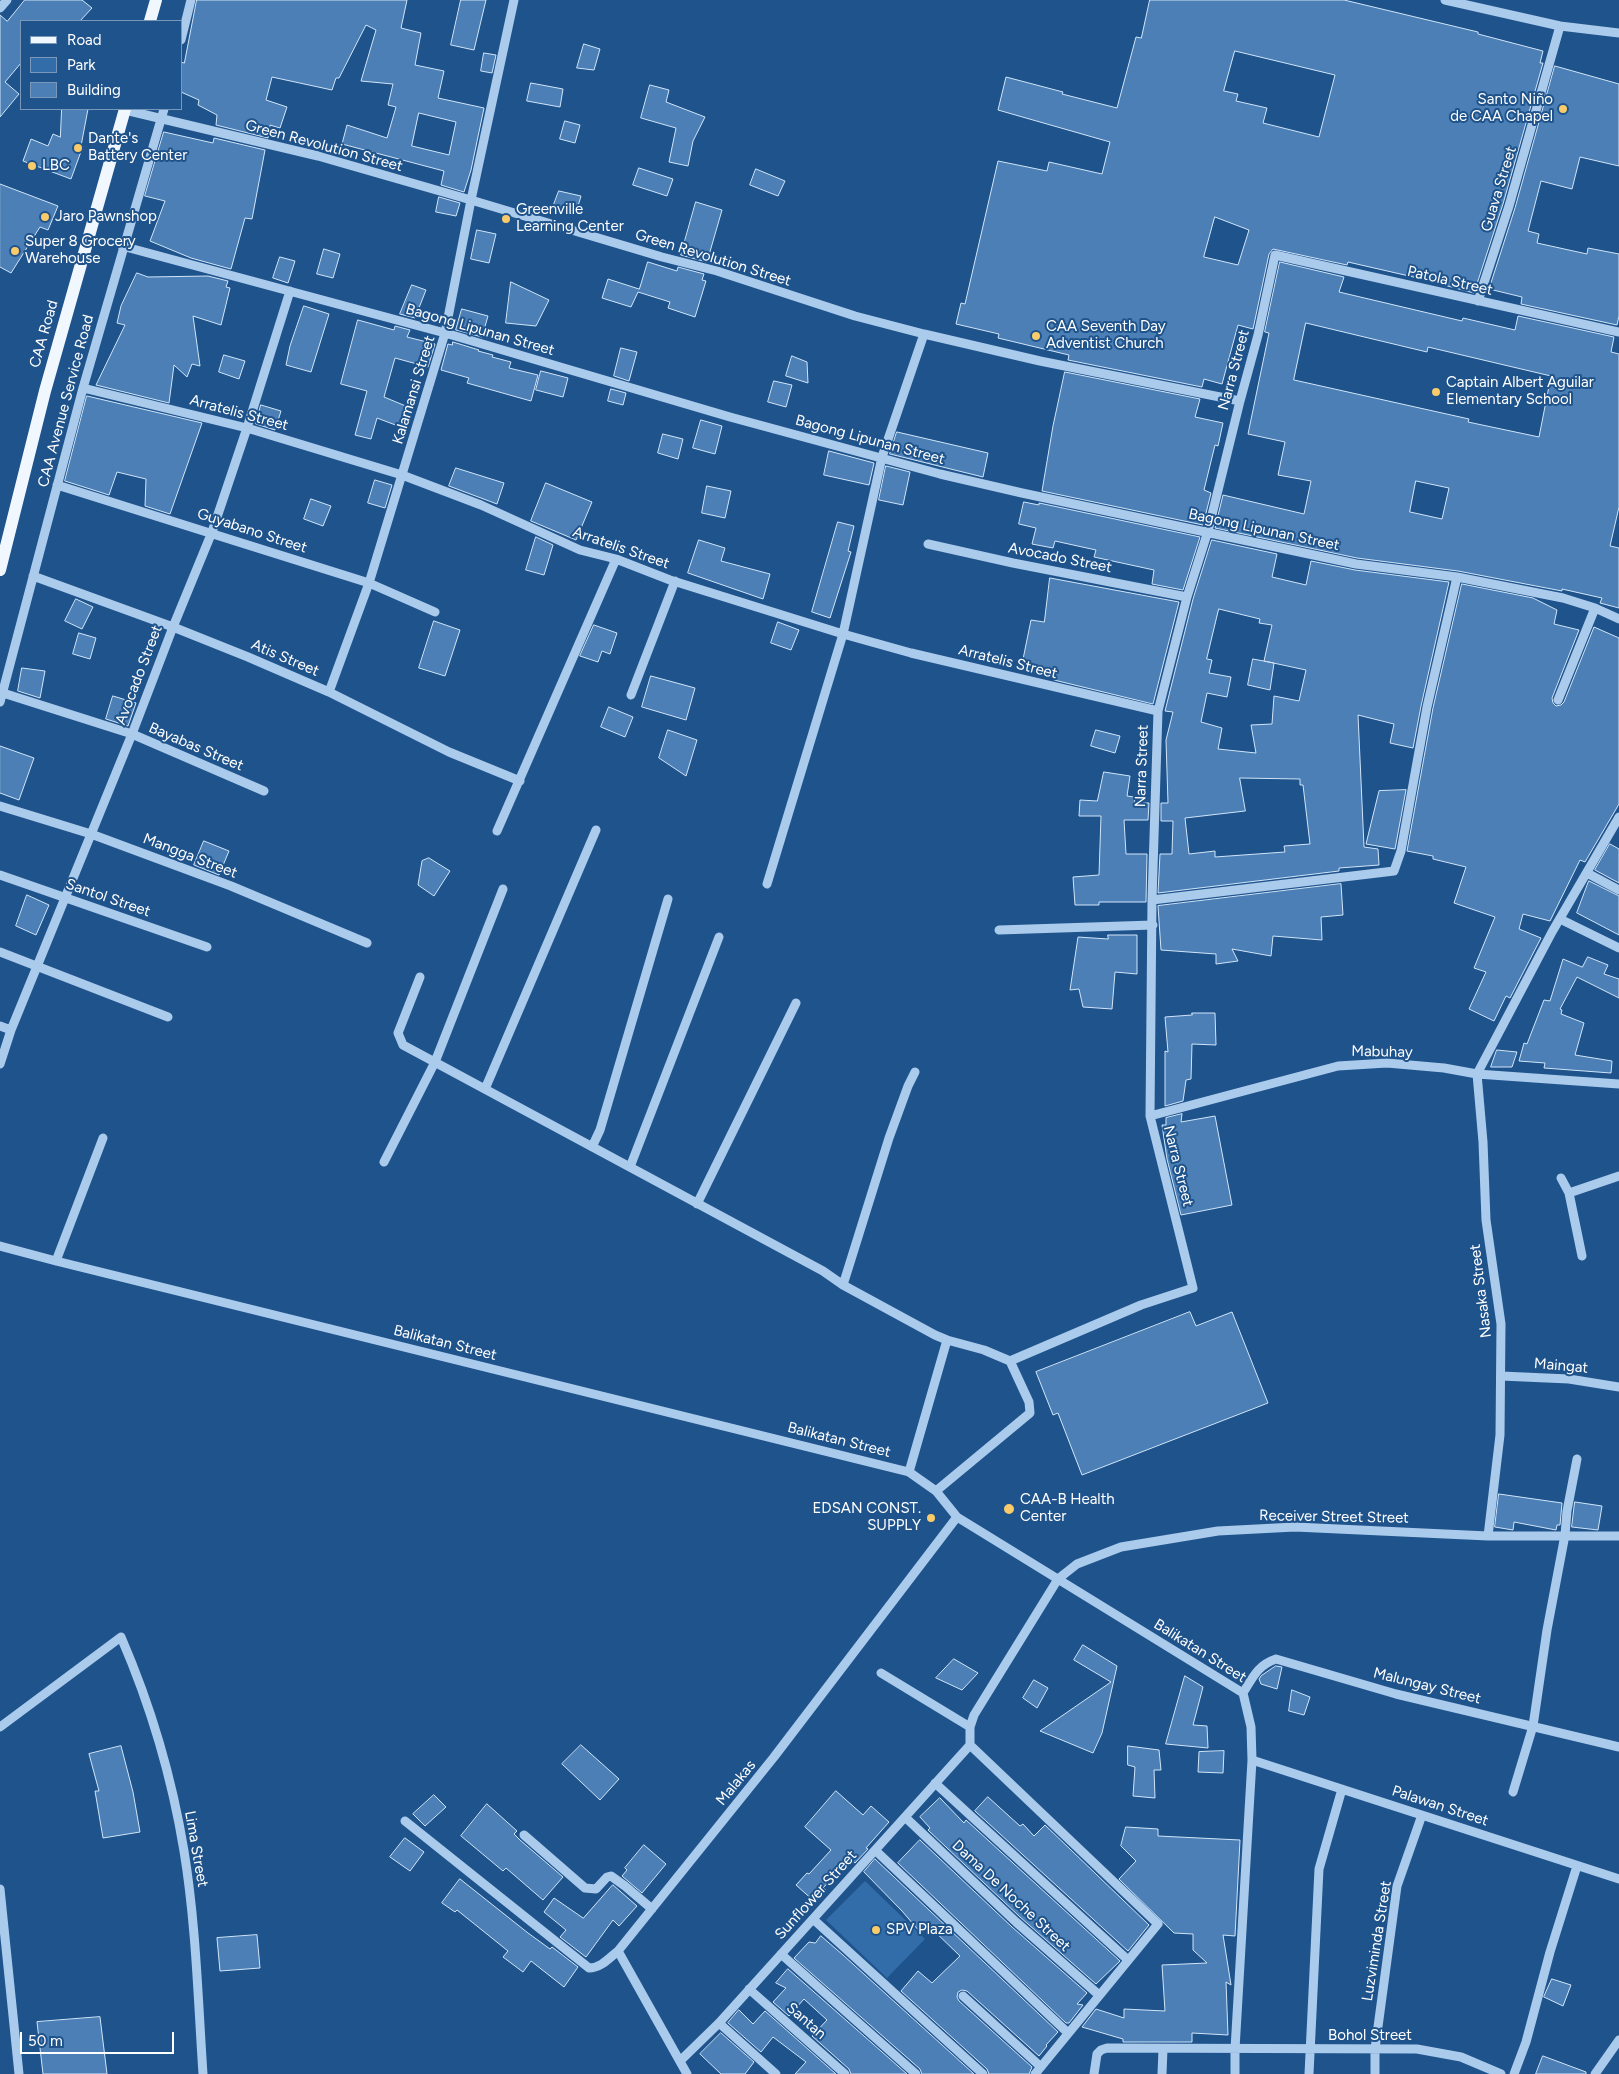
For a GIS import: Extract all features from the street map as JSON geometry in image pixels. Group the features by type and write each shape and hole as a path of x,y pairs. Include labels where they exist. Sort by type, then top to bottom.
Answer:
{"main road":[{"path":"150,20 156,0"},
{"name":"CAA Road","path":"0,570 45,391 125,110"}],"street":[{"path":"0,8 7,0"},
{"path":"182,36 191,0"},
{"name":"Kalamansi Street","path":"329,692 369,583 445,333 471,200 514,0"},
{"path":"1444,0 1560,26 1619,33"},
{"name":"Guava Street","path":"1478,302 1560,26"},
{"name":"Green Revolution Street","path":"129,110 318,156 662,257 717,271 855,316 1040,361 1240,401"},
{"name":"CAA Avenue Service Road","path":"1,697 122,246 164,110"},
{"name":"Bagong Lipunan Street","path":"122,246 445,333 730,417 940,474 1356,564 1457,578 1563,598 1595,608 1619,620"},
{"name":"Patola Street","path":"1275,254 1478,302 1619,332"},
{"name":"Narra Street","path":"1010,1361 1141,1305 1193,1288 1150,1116 1152,900 1158,712 1187,597 1208,531 1258,336 1275,254"},
{"name":"Avocado Street","path":"0,1064 11,1030 132,734 172,626 212,532 290,291"},
{"path":"767,884 843,634 882,457 924,334"},
{"name":"Arratelis Street","path":"83,388 247,428 402,475 481,505 580,550 616,559 675,581 843,634 911,653 1158,712"},
{"name":"Guyabano Street","path":"57,485 212,532 369,583 436,612"},
{"name":"Avocado Street","path":"928,544 1013,563 1187,597"},
{"path":"497,831 616,559"},
{"name":"Atis Street","path":"33,576 172,626 329,692 449,752 520,781"},
{"path":"1152,900 1394,871 1401,850 1427,708 1457,578"},
{"path":"631,695 675,581"},
{"path":"1558,700 1595,608"},
{"name":"Bayabas Street","path":"1,697 132,734 264,791"},
{"name":"Mangga Street","path":"0,806 92,834 231,886 366,943"},
{"path":"1477,1074 1560,919 1619,817"},
{"path":"485,1089 596,830"},
{"path":"1587,873 1619,890"},
{"name":"Santol Street","path":"0,875 207,947"},
{"path":"384,1162 415,1105 435,1062 503,890"},
{"path":"592,1147 600,1130 668,899"},
{"path":"1560,919 1619,948"},
{"path":"999,930 1153,925"},
{"path":"630,1167 719,936"},
{"path":"0,952 168,1017"},
{"path":"420,978 398,1033 404,1045 947,1340 984,1350 1010,1361 1029,1402 1030,1413 936,1491"},
{"path":"697,1204 796,1003"},
{"path":"0,1026 11,1030"},
{"name":"Mabuhay","path":"1150,1116 1338,1066 1387,1063 1444,1068 1477,1074 1619,1084"},
{"path":"844,1285 890,1138 908,1086 915,1072"},
{"name":"Nasaka Street","path":"1477,1074 1483,1142 1486,1220 1501,1324 1500,1435 1488,1536"},
{"path":"56,1262 103,1138"},
{"path":"1569,1193 1619,1176"},
{"path":"1561,1178 1569,1193 1582,1256"},
{"name":"Balikatan Street","path":"0,1246 56,1262 909,1472 936,1491 957,1517 1243,1693 1250,1727 1252,1760 1235,2049 1236,2074"},
{"path":"909,1472 947,1340"},
{"name":"Maingat","path":"1501,1376 1569,1379 1619,1387"},
{"path":"1513,1792 1533,1726 1547,1630 1577,1459"},
{"name":"Malakas","path":"405,1821 589,1968 601,1965 618,1951 774,1757 957,1517"},
{"name":"Receiver Street Street","path":"1058,1579 1077,1564 1120,1547 1218,1531 1295,1527 1488,1536 1619,1536"},
{"path":"963,1996 1038,2071 1158,1924 970,1746 970,1727 974,1715 1058,1579"},
{"name":"Lima Street","path":"0,1727 120,1637 136,1674 167,1770 184,1850 191,1905 203,2074"},
{"name":"Malungay Street","path":"1243,1693 1254,1674 1265,1662 1276,1659 1396,1694 1619,1747"},
{"path":"881,1673 970,1727"},
{"name":"Sunflower Street","path":"680,2061 719,2023 970,1746"},
{"name":"Palawan Street","path":"1252,1760 1619,1879"},
{"path":"935,1783 1128,1960"},
{"path":"1309,2074 1319,1869 1342,1789"},
{"name":"Luzviminda Street","path":"1375,2074 1375,2049 1397,1886 1422,1815"},
{"name":"Dama De Noche Street","path":"905,1817 1016,1922 1099,1995"},
{"path":"524,1834 585,1888 596,1889 607,1877 611,1876 652,1908"},
{"path":"875,1850 1068,2033"},
{"path":"1514,2074 1526,2042 1550,1952 1576,1866"},
{"path":"0,1889 19,2074"},
{"path":"813,1919 983,2074"},
{"path":"618,1951 687,2074"},
{"path":"781,1954 916,2074"},
{"name":"Santan","path":"749,1989 845,2074"},
{"path":"719,2023 776,2074"},
{"path":"1595,2074 1619,2040"},
{"path":"1162,2074 1163,2048"},
{"name":"Bohol Street","path":"1094,2074 1097,2054 1101,2050 1163,2048 1417,2050 1461,2057 1501,2074"}],"green space":[{"name":"SPV Plaza","path":"865,1881 925,1939 887,1978 826,1920"}],"building":[{"path":"25,0 82,0 92,8 81,20 20,20 20,64 5,82 19,94 0,117 0,15 7,21"},
{"path":"197,0 407,0 401,28 421,33 415,65 444,71 438,98 484,108 471,170 464,192 441,185 444,171 342,144 347,125 387,138 396,107 388,105 393,84 361,81 376,30 366,25 339,78 336,78 332,90 272,77 266,100 287,107 280,128 270,125 268,138 216,125 217,115 198,105 199,100 182,92 182,62 184,63","holes":["419,113 456,122 449,155 412,146"]},
{"path":"461,0 486,0 474,50 451,45"},
{"path":"1150,0 1344,0 1478,32 1478,34 1543,51 1540,63 1543,63 1503,204 1474,293 1444,284 1348,262 1347,265 1273,249 1269,254 1253,329 1238,325 1222,384 1204,379 1202,387 1068,360 1069,355 998,338 999,334 956,324 961,303 965,304 998,161 1047,171 1049,162 1102,174 1110,142 998,110 1006,77 1117,108 1136,37 1141,38","holes":["1235,51 1335,75 1319,137 1263,123 1267,108 1236,101 1238,94 1224,91","1215,217 1249,230 1238,265 1204,257"]},
{"path":"584,44 600,49 594,70 577,68"},
{"path":"484,53 496,55 492,73 481,71"},
{"path":"1555,66 1619,84 1619,166 1580,157 1572,189 1541,181 1528,231 1539,234 1537,243 1587,254 1588,248 1619,254 1619,316 1617,325 1521,304 1522,297 1489,289 1515,208"},
{"path":"531,83 563,89 560,107 527,101"},
{"path":"650,85 669,90 666,102 705,117 693,141 688,166 669,162 676,128 641,118"},
{"path":"62,110 88,110 81,146 83,146 71,179 23,161 31,139 48,146 53,134 60,137"},
{"path":"565,121 580,125 575,143 560,139"},
{"path":"164,132 213,143 214,138 265,150 252,219 245,218 231,269 191,258 150,241 165,201 145,196"},
{"path":"639,168 673,179 667,196 633,185"},
{"path":"756,169 785,181 778,196 750,185"},
{"path":"0,184 58,206 48,230 40,227 11,273 0,267"},
{"path":"559,191 581,196 576,213 553,207"},
{"path":"439,197 460,203 456,216 436,212"},
{"path":"696,202 722,210 707,262 681,255"},
{"path":"477,230 496,234 489,263 471,259"},
{"path":"324,249 340,254 333,278 317,274"},
{"path":"280,257 295,261 288,283 273,278"},
{"path":"648,262 677,271 678,267 704,274 702,280 706,281 695,317 668,308 670,302 638,292 631,307 602,298 608,279 639,289"},
{"path":"1280,262 1344,277 1339,292 1462,321 1463,318 1515,330 1518,316 1614,337 1611,352 1619,354 1619,507 1610,546 1619,548 1619,608 1600,603 1602,598 1562,589 1562,591 1458,571 1357,558 1215,528 1223,495 1304,514 1311,481 1278,475 1285,442 1248,434 1269,333 1265,332","holes":["1306,323 1427,352 1428,347 1551,376 1539,437 1468,422 1469,419 1294,380","1416,481 1449,488 1442,519 1410,512"]},
{"path":"137,273 148,277 208,276 228,281 226,287 230,288 221,325 193,316 200,366 192,364 187,377 174,365 169,403 96,385 125,325 117,323 121,306"},
{"path":"511,282 549,300 536,326 506,323"},
{"path":"412,285 426,290 415,318 400,314"},
{"path":"304,306 329,314 311,372 286,365 290,346"},
{"path":"462,309 488,316 482,337 456,330"},
{"path":"358,320 394,330 395,326 410,330 407,337 435,344 428,367 395,358 384,397 413,409 406,429 377,418 371,439 355,435 367,391 341,384"},
{"path":"453,342 511,362 509,368 538,375 531,401 467,383 469,378 441,370 448,344 452,345"},
{"path":"621,348 637,352 629,381 614,376"},
{"path":"224,355 245,361 239,379 219,372"},
{"path":"792,356 807,362 808,383 786,376"},
{"path":"541,371 568,378 563,397 536,390"},
{"path":"1065,372 1200,399 1195,417 1223,423 1218,446 1215,445 1204,490 1211,493 1203,525 1042,491 1053,426"},
{"path":"774,381 792,385 786,407 768,402"},
{"path":"611,389 626,393 623,405 608,401"},
{"path":"87,396 202,423 170,514 145,506 146,479 117,472 109,495 65,481"},
{"path":"261,405 281,411 275,430 256,424"},
{"path":"701,420 722,426 715,454 693,448"},
{"path":"897,432 988,453 983,477 890,454"},
{"path":"663,434 683,439 678,459 658,453"},
{"path":"829,451 874,463 869,485 824,475"},
{"path":"886,466 910,472 903,505 879,500"},
{"path":"456,468 504,483 497,504 449,486"},
{"path":"375,480 392,485 385,508 368,503"},
{"path":"546,483 592,502 576,540 531,521"},
{"path":"707,486 731,491 725,518 702,513"},
{"path":"311,499 331,506 323,526 304,519"},
{"path":"1024,502 1039,505 1039,503 1200,537 1183,590 1152,584 1154,570 1094,557 1096,550 1055,541 1053,548 1032,544 1036,528 1019,524"},
{"path":"838,522 854,526 848,551 851,552 830,618 812,612"},
{"path":"536,537 553,545 544,575 526,570"},
{"path":"699,540 725,548 721,561 770,574 763,599 688,573"},
{"path":"1212,540 1277,554 1272,577 1306,585 1311,561 1355,570 1449,582 1413,748 1390,743 1394,724 1358,715 1364,847 1378,849 1379,865 1339,868 1339,871 1158,893 1160,854 1172,854 1173,821 1161,821 1161,803 1168,803 1166,740 1173,712 1165,711 1193,599","holes":["1219,609 1260,619 1259,623 1272,625 1264,661 1306,670 1299,701 1274,696 1272,724 1251,725 1256,753 1218,749 1222,728 1201,722 1207,693 1227,697 1231,677 1209,673 1212,660 1207,659","1240,778 1300,779 1300,785 1303,785 1310,844 1284,846 1285,852 1215,857 1215,851 1189,854 1185,818 1245,811"]},
{"path":"1050,578 1179,602 1153,704 1054,680 1055,676 1021,669 1031,620 1044,622"},
{"path":"1462,584 1533,598 1557,610 1554,624 1579,630 1552,698 1556,706 1564,702 1594,627 1619,638 1619,804 1585,862 1580,860 1550,921 1523,914 1519,929 1541,938 1510,998 1506,996 1494,1021 1469,1009 1486,972 1474,968 1495,917 1454,903 1466,867 1433,859 1433,856 1407,851 1433,708"},
{"path":"76,599 93,607 82,629 65,621"},
{"path":"434,621 460,630 445,676 419,668"},
{"path":"778,622 799,630 791,650 771,643"},
{"path":"594,625 617,633 610,654 602,651 598,662 580,656"},
{"path":"79,633 96,638 90,659 73,654"},
{"path":"1253,659 1274,663 1270,690 1248,685"},
{"path":"22,668 45,671 40,698 18,691"},
{"path":"651,676 695,688 686,720 642,707"},
{"path":"113,696 136,703 128,726 106,719"},
{"path":"609,707 633,717 625,737 601,727"},
{"path":"668,730 697,740 686,776 659,758"},
{"path":"1096,730 1120,736 1115,753 1091,746"},
{"path":"0,746 34,758 19,800 0,793"},
{"path":"1104,772 1130,776 1127,796 1134,797 1135,803 1149,803 1148,820 1124,820 1126,854 1147,854 1146,902 1099,902 1099,905 1075,905 1073,877 1099,875 1101,816 1079,816 1080,800 1097,801"},
{"path":"1406,790 1395,849 1366,844 1379,791"},
{"path":"204,841 229,851 219,875 194,865"},
{"path":"1610,844 1619,849 1619,883 1595,870"},
{"path":"429,858 450,871 434,896 418,885 422,861"},
{"path":"1589,881 1619,896 1619,935 1577,913"},
{"path":"1341,884 1343,915 1321,917 1322,940 1273,936 1271,956 1232,949 1238,961 1216,964 1216,954 1161,950 1158,906"},
{"path":"27,895 49,905 36,935 16,926"},
{"path":"1108,935 1137,935 1137,974 1115,972 1112,1009 1083,1007 1079,989 1070,990 1078,937 1108,939"},
{"path":"1588,957 1608,965 1604,974 1619,979 1619,998 1577,977 1560,1009 1562,1010 1561,1014 1584,1023 1575,1055 1612,1061 1611,1073 1544,1068 1545,1063 1519,1061 1524,1043 1527,1044 1544,1000 1550,1001 1563,959 1582,967"},
{"path":"1192,1013 1215,1013 1216,1045 1192,1044 1191,1079 1186,1080 1183,1101 1165,1106 1165,1051 1168,1052 1165,1017 1192,1015"},
{"path":"1497,1050 1517,1052 1512,1067 1491,1067"},
{"path":"1182,1114 1181,1122 1215,1116 1232,1205 1181,1215 1167,1159 1162,1125 1166,1125 1166,1118"},
{"path":"1190,1312 1196,1326 1232,1312 1268,1403 1082,1475 1058,1413 1053,1415 1036,1372"},
{"path":"1499,1494 1562,1503 1560,1525 1557,1525 1556,1530 1514,1522 1513,1530 1495,1527"},
{"path":"1575,1502 1602,1506 1598,1530 1572,1527"},
{"path":"1083,1645 1117,1666 1102,1733 1093,1753 1040,1731 1111,1682 1074,1660"},
{"path":"954,1659 978,1673 962,1690 936,1678"},
{"path":"1276,1666 1282,1667 1277,1689 1261,1684 1259,1679 1261,1676"},
{"path":"1185,1676 1203,1687 1193,1725 1207,1726 1208,1748 1166,1744"},
{"path":"1034,1680 1048,1688 1037,1708 1023,1698"},
{"path":"1292,1690 1310,1697 1304,1715 1289,1711"},
{"path":"581,1745 619,1779 600,1800 562,1764"},
{"path":"121,1746 133,1792 140,1832 103,1838 95,1791 99,1791 89,1754"},
{"path":"1128,1746 1159,1750 1161,1770 1154,1770 1155,1798 1133,1796 1135,1767 1128,1765"},
{"path":"1224,1751 1223,1773 1198,1772 1199,1752"},
{"path":"836,1791 863,1815 871,1806 889,1822 855,1863 850,1859 823,1888 826,1890 815,1902 796,1885 831,1850 805,1827"},
{"path":"434,1795 446,1807 425,1826 413,1814"},
{"path":"988,1797 1020,1826 1023,1824 1034,1836 1045,1825 1149,1925 1128,1951 975,1811"},
{"path":"940,1798 964,1823 966,1820 1120,1961 1096,1984 1020,1917 928,1830 930,1828 920,1817"},
{"path":"487,1804 517,1831 514,1834 520,1840 563,1877 543,1900 506,1868 503,1871 461,1836"},
{"path":"1126,1827 1158,1829 1158,1836 1240,1840 1235,1936 1223,1935 1231,1985 1226,1982 1228,2035 1192,2033 1192,2042 1123,2042 1123,2039 1082,2027 1096,2009 1124,2018 1124,2009 1165,2011 1162,1965 1207,1963 1193,1950 1193,1934 1174,1933 1119,1879 1136,1861 1121,1846"},
{"path":"405,1838 424,1852 410,1871 390,1857"},
{"path":"920,1840 1012,1927 1087,1993 1077,2004 1083,2005 1069,2023 1066,2023 898,1863"},
{"path":"644,1845 666,1864 642,1893 622,1876 627,1870 625,1868"},
{"path":"875,1859 1058,2032 1039,2056 967,1991 962,1990 958,1992 957,1997 959,2001 1032,2067 1029,2074 989,2074 987,2069 901,1991 918,1971 932,1983 960,1956 928,1925 920,1932 864,1872"},
{"path":"460,1879 528,1933 550,1949 552,1947 578,1967 564,1987 531,1961 523,1972 503,1957 508,1951 457,1910 455,1912 442,1903"},
{"path":"613,1885 637,1906 619,1926 613,1920 586,1957 560,1937 566,1930 544,1912 554,1898 583,1918"},
{"path":"257,1935 260,1968 220,1971 217,1938"},
{"path":"821,1936 974,2074 922,2074 920,2069 794,1958 809,1942 815,1943"},
{"path":"788,1969 907,2074 851,2074 849,2069 812,2036 827,2020 804,1999 789,2016 773,2002 786,1988 776,1983"},
{"path":"1552,1979 1571,1985 1563,2006 1544,1997"},
{"path":"739,2010 753,2024 765,2011 836,2074 795,2074 806,2062 773,2037 761,2052 728,2023"},
{"path":"100,2017 107,2074 43,2074 37,2022"},
{"path":"721,2033 754,2062 745,2074 721,2074 700,2054"},
{"path":"1543,2056 1586,2072 1586,2074 1536,2074"}],"place":[{"name":"Santo Niño de CAA Chapel","path":"1563,109"},
{"name":"Dante's Battery Center","path":"78,148"},
{"name":"LBC","path":"32,166"},
{"name":"Jaro Pawnshop","path":"45,217"},
{"name":"Greenville Learning Center","path":"506,219"},
{"name":"Super 8 Grocery Warehouse","path":"15,251"},
{"name":"CAA Seventh Day Adventist Church","path":"1036,336"},
{"name":"Captain Albert Aguilar Elementary School","path":"1436,392"},
{"name":"CAA-B Health Center","path":"1009,1509"},
{"name":"EDSAN CONST. SUPPLY","path":"931,1518"},
{"name":"SPV Plaza","path":"876,1930"}]}
